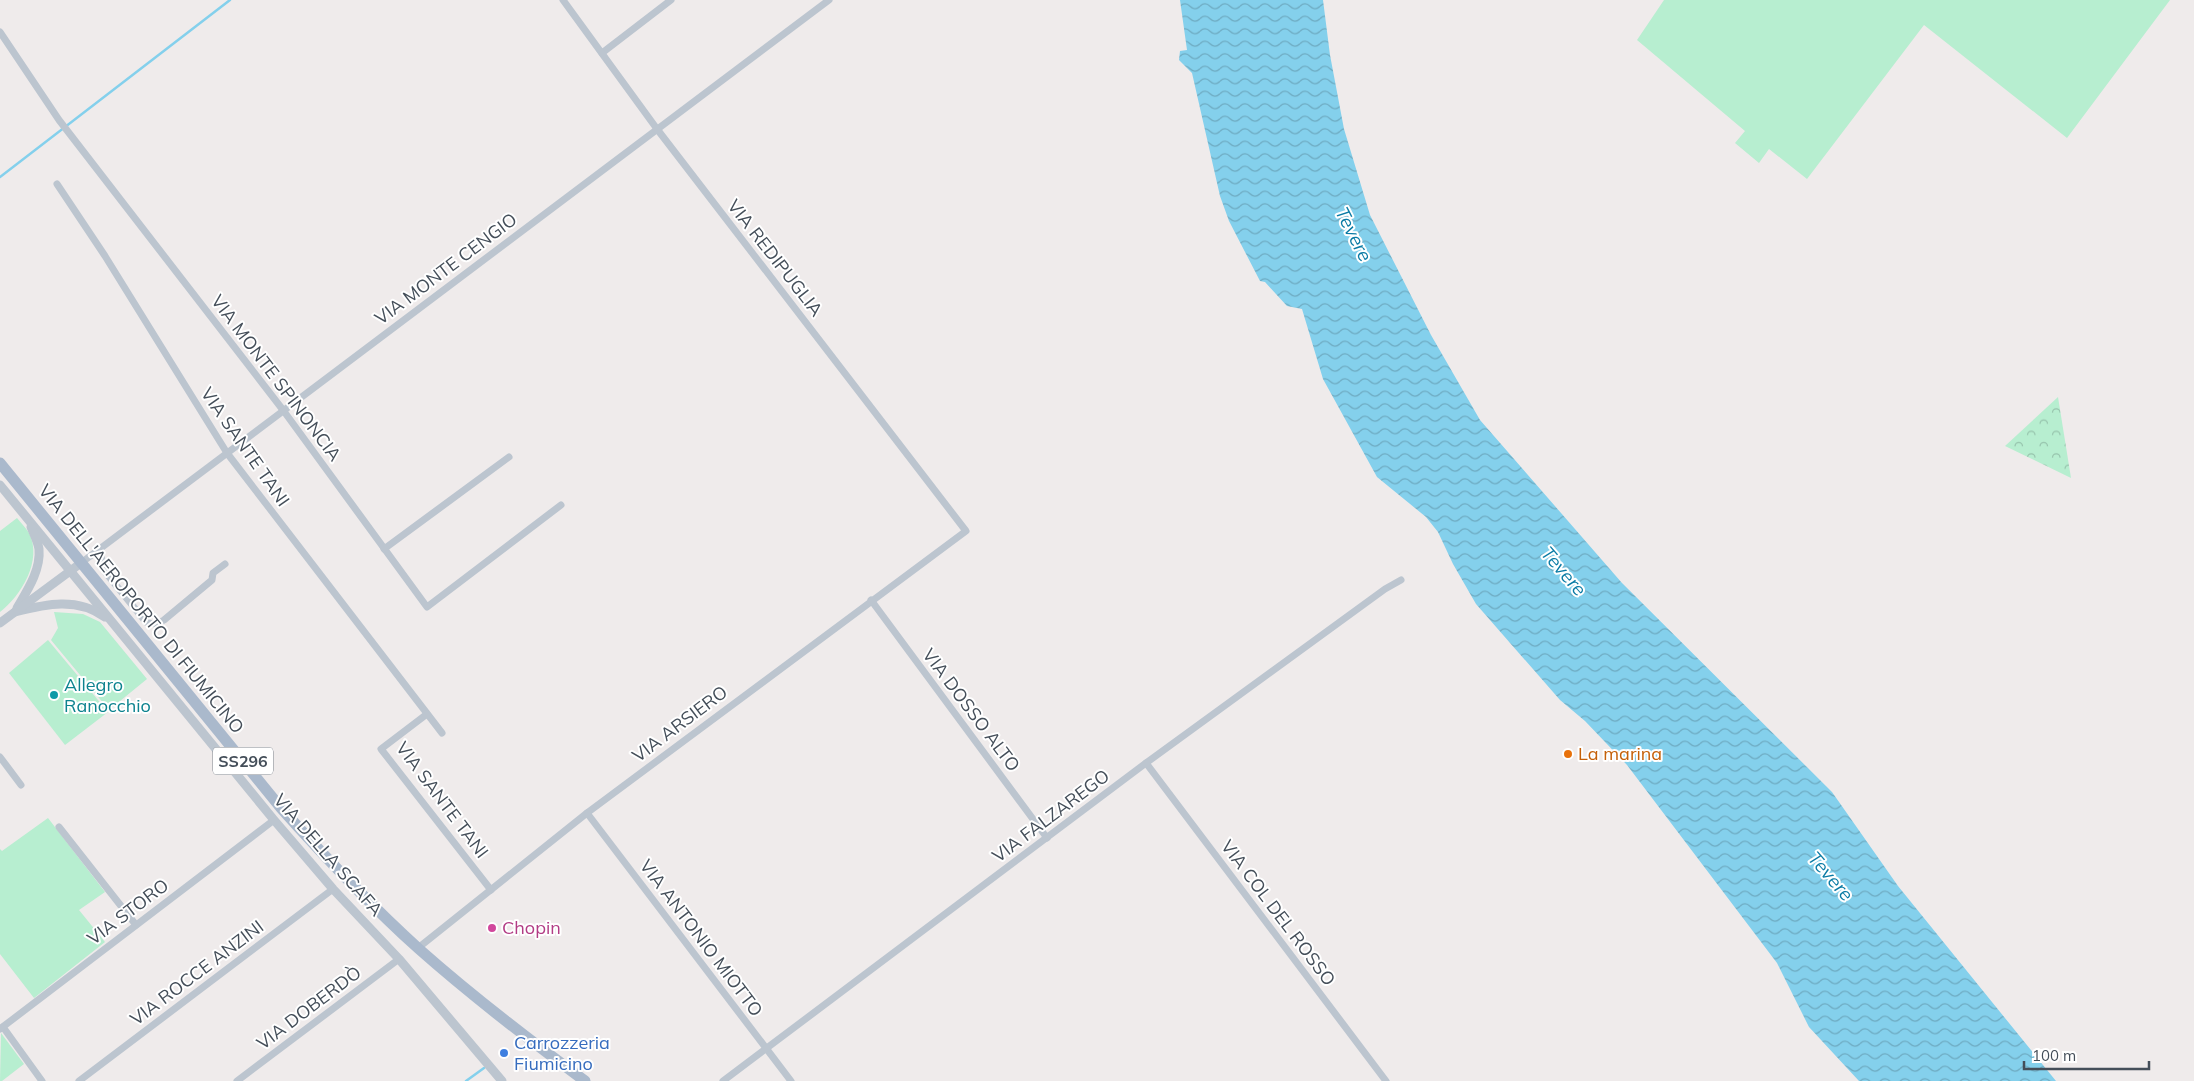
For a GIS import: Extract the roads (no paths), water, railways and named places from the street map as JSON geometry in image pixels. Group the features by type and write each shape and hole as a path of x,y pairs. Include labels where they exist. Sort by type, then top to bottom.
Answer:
{"main road":[{"name":"VIA DELL'AEROPORTO DI FIUMICINO","path":"0,463 281,808 358,890 418,948 477,999 585,1081"}],"street":[{"name":"VIA REDIPUGLIA","path":"563,0 657,129 966,531"},
{"path":"602,53 671,0"},
{"name":"VIA MONTE CENGIO","path":"81,563 829,0"},
{"name":"VIA MONTE SPINONCIA","path":"0,32 71,137 283,410 427,606 561,505"},
{"name":"VIA SANTE TANI","path":"57,184 105,256 226,453 442,733"},
{"path":"384,549 509,457"},
{"name":"VIA DELLA SCAFA","path":"0,485 274,820 333,889 399,959 502,1081"},
{"path":"14,612 33,578 39,555 39,548 30,521"},
{"name":"VIA ARSIERO","path":"418,948 587,813 966,531"},
{"path":"99,550 106,573 146,622 152,624 157,624 164,620 212,580 213,573 225,564"},
{"path":"0,623 81,563"},
{"name":"VIA FALZAREGO","path":"723,1081 1146,764 1385,589 1401,580"},
{"name":"VIA DOSSO ALTO","path":"871,600 1048,838"},
{"path":"14,612 35,606 69,603 97,612 113,623"},
{"name":"VIA SANTE TANI","path":"427,714 381,749 490,890"},
{"path":"0,757 21,785"},
{"name":"VIA COL DEL ROSSO","path":"1146,764 1386,1081"},
{"name":"VIA ANTONIO MIOTTO","path":"587,813 791,1081"},
{"name":"VIA STORO","path":"2,1028 274,820"},
{"path":"58,827 136,925"},
{"name":"VIA ROCCE ANZINI","path":"79,1081 333,889"},
{"name":"VIA DOBERDÒ","path":"237,1081 399,959"},
{"path":"2,1028 42,1081"}],"water":[{"name":"Tevere","path":"1180,0 1323,0 1330,55 1344,129 1370,215 1431,335 1480,420 1622,583 1832,792 1898,886 2056,1081 1859,1081 1809,1027 1777,963 1627,765 1585,721 1560,700 1476,604 1453,564 1438,532 1426,517 1377,477 1323,379 1302,309 1287,306 1265,282 1260,281 1229,221 1220,196 1192,73 1179,60 1180,51 1187,50"}],"waterway":[{"path":"0,177 230,0"},
{"path":"466,1081 484,1068"}],"place":[{"name":"Allegro Ranocchio","path":"54,695"},
{"name":"La marina","path":"1568,754"},
{"name":"Chopin","path":"492,928"},
{"name":"Carrozzeria Fiumicino","path":"504,1053"}]}
